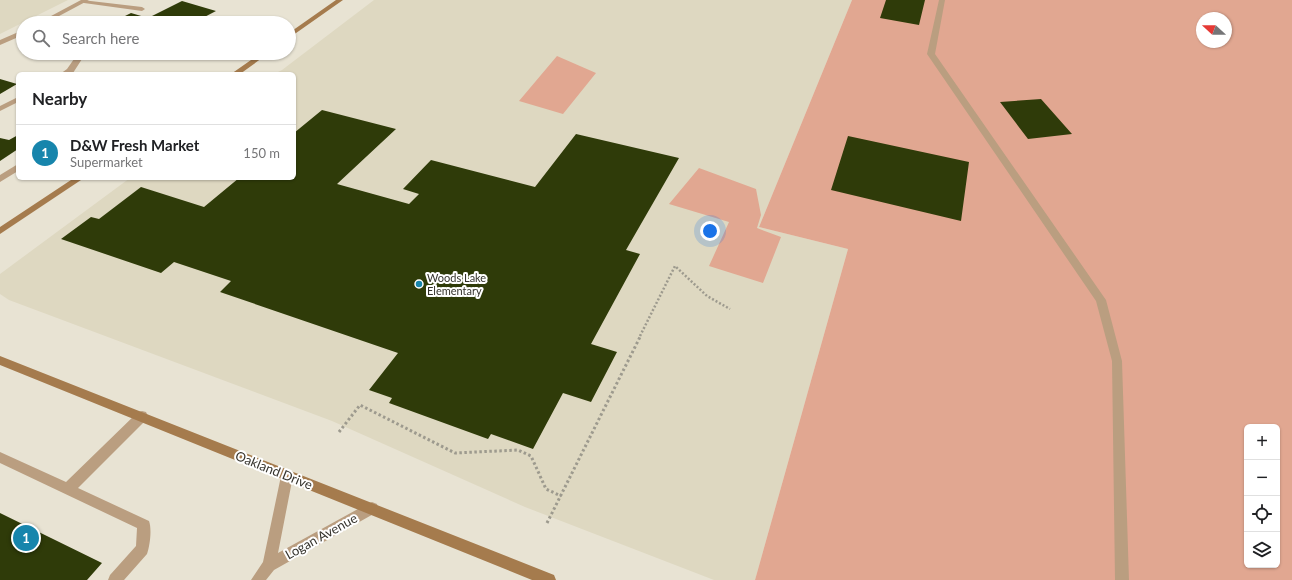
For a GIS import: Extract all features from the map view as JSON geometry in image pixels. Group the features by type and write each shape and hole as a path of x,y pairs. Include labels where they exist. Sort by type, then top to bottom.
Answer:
{"main road":[{"path":"296,31 340,0"},
{"path":"237,72 255,60"},
{"path":"0,231 77,180"},
{"name":"Oakland Drive","path":"0,360 549,580"}],"street":[{"path":"942,0 931,54 1101,300 1117,361 1122,580"},
{"path":"54,16 85,1 142,9"},
{"path":"0,43 16,36"},
{"path":"68,72 77,60"},
{"path":"0,109 16,100"},
{"path":"0,179 16,168"},
{"path":"68,489 142,416"},
{"path":"0,457 144,525 142,548 115,580"},
{"name":"Logan Avenue","path":"269,565 287,476"},
{"name":"Logan Avenue","path":"258,580 269,565 372,508"}],"path":[{"path":"547,523 675,266 708,296 730,309"},
{"path":"340,432 360,405 455,453 518,450 531,456 546,489 561,496"}],"shaded area":[{"path":"0,0 68,0 36,16 16,16 16,26 0,34"},
{"name":"Woods Lake Elementary","path":"374,0 852,0 759,227 848,249 755,580 714,580 525,507 332,421 9,300 0,294 0,274 127,180 296,180 296,72 278,72"},
{"path":"852,0 1292,0 1292,580 755,580 848,249 759,227"},
{"path":"557,56 596,73 563,114 519,101"},
{"path":"699,168 756,189 761,215 757,228 781,237 763,283 709,266 729,222 669,204"}],"building":[{"path":"886,0 925,0 919,25 880,18"},
{"path":"182,1 216,11 206,16 152,16"},
{"path":"131,13 141,16 125,16"},
{"path":"0,79 16,84 16,85 0,94"},
{"path":"1041,99 1072,134 1028,139 1000,102"},
{"path":"322,110 396,129 337,184 409,204 419,194 403,189 431,160 535,187 576,134 679,158 626,250 640,254 591,344 617,352 591,402 563,393 533,449 491,434 488,439 389,403 392,398 369,390 398,353 220,292 231,281 174,262 161,273 61,239 91,217 99,219 141,187 204,207 237,180 296,180 296,131"},
{"path":"16,136 16,150 0,161 0,138 9,140"},
{"path":"848,136 969,162 961,221 831,190"},
{"path":"0,513 102,563 87,580 0,580"}],"place":[{"name":"Woods Lake Elementary","path":"419,284"},
{"name":"D&W Fresh Market","path":"26,538"}]}
